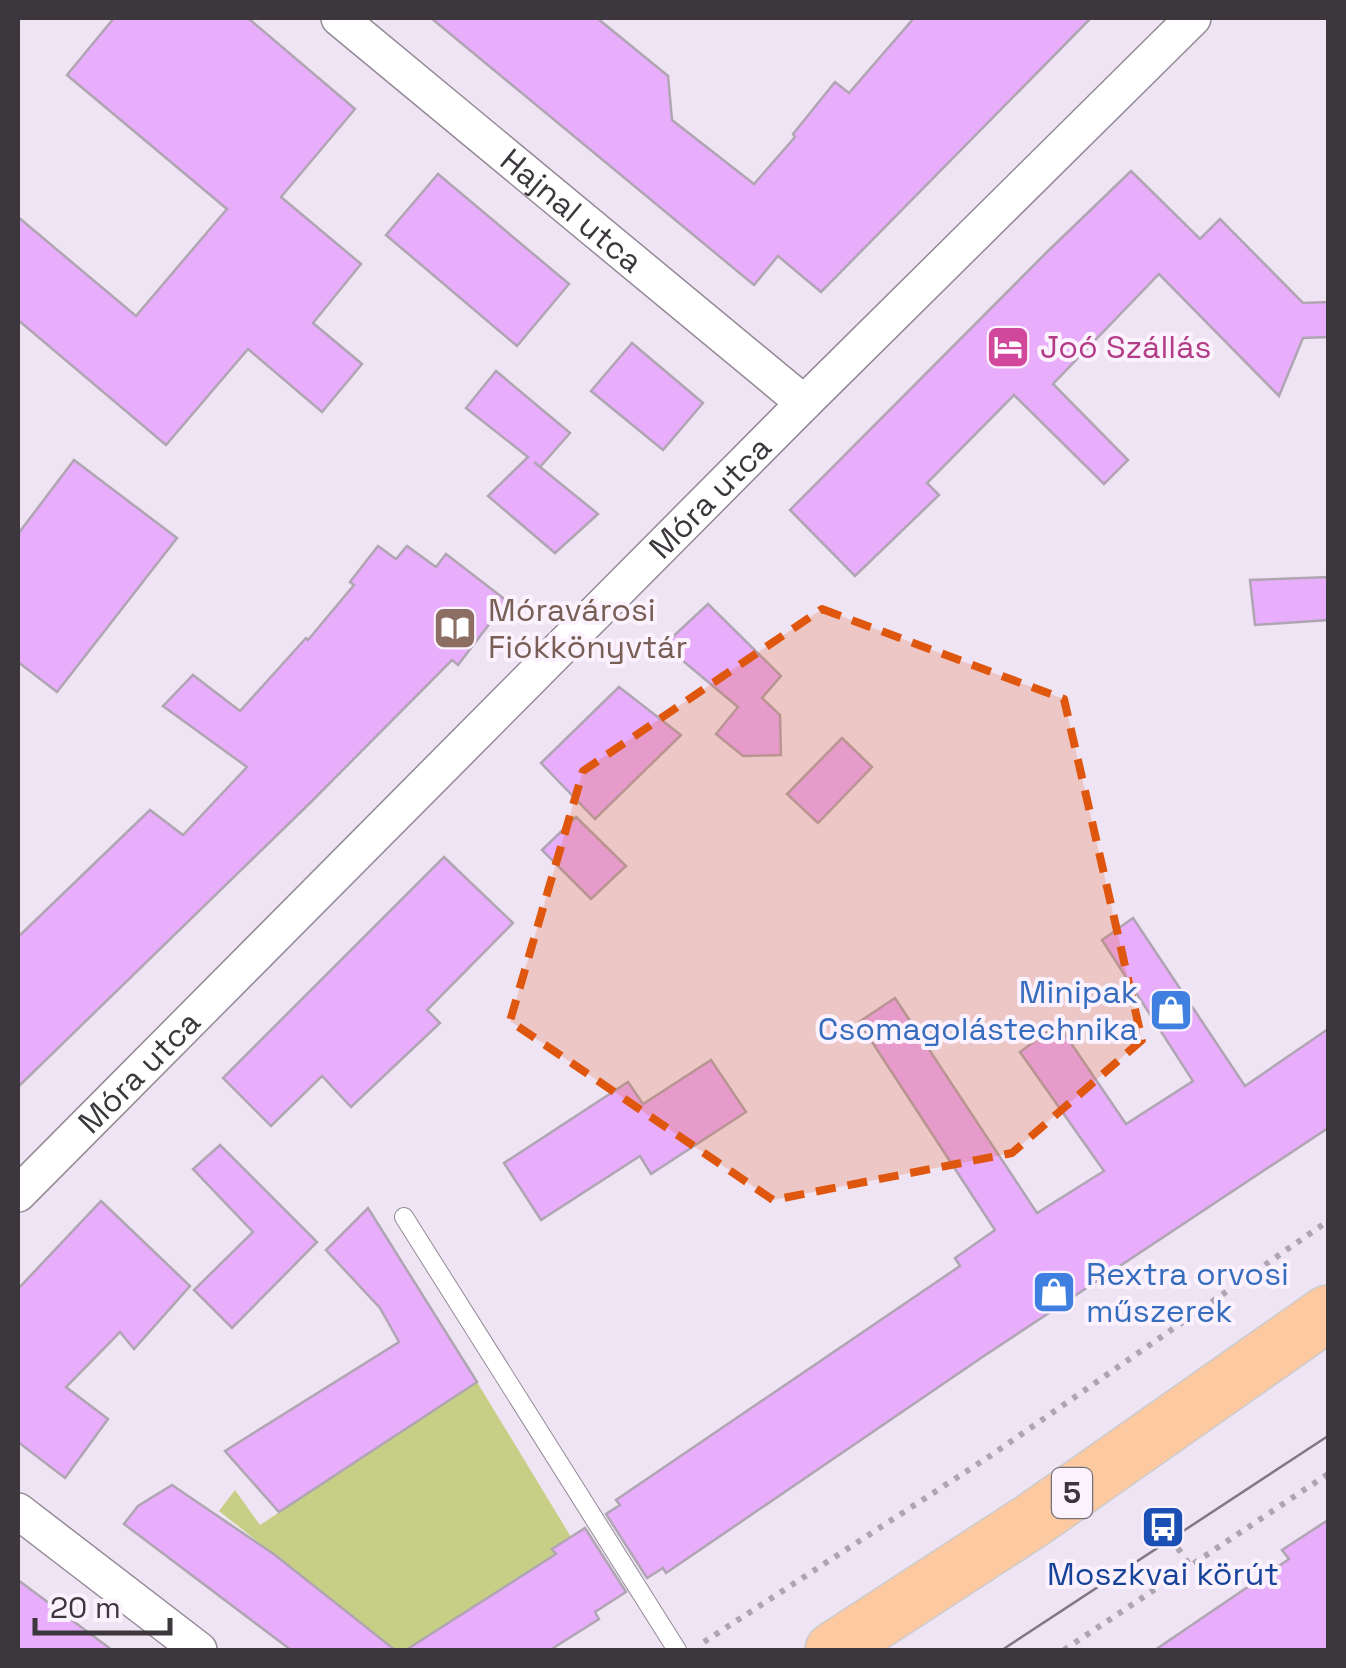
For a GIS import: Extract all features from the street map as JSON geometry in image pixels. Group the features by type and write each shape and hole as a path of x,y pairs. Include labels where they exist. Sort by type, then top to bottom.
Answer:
{"main road":[{"name":"5","path":"833,1650 1033,1520 1328,1313"}],"street":[{"name":"Hajnal utca","path":"340,18 804,403"},
{"name":"Móra utca","path":"18,1194 804,403 1194,18"},
{"path":"18,1511 198,1650"}],"lane":[{"path":"404,1217 676,1650"}],"path":[{"path":"690,1650 990,1456 1328,1221"},
{"path":"1064,1650 1328,1474"},
{"path":"1163,1527 1191,1567"}],"highlighted area":[{"path":"822,609 1064,699 1142,1040 1012,1153 773,1200 510,1021 583,771"}],"green space":[{"path":"477,1382 571,1537 556,1554 406,1650 340,1650 358,1621 219,1511 235,1490 260,1525"}],"building":[{"path":"114,18 248,18 355,109 281,197 361,264 313,323 362,364 322,412 248,349 166,445 18,320 18,217 136,316 227,209 67,75"},
{"path":"431,18 597,18 668,76 672,120 754,184 835,82 849,93 914,18 1091,18 821,292 778,256 754,285"},
{"path":"1131,171 1200,239 1220,219 1303,303 1328,302 1328,337 1303,338 1279,396 1159,274 1053,384 1128,460 1104,484 1014,395 927,483 939,495 855,576 790,510"},
{"path":"438,174 569,284 517,346 386,235"},
{"path":"632,343 703,403 663,450 591,391"},
{"path":"496,371 570,433 540,467 598,514 555,553 488,496 528,457 466,408"},
{"path":"74,460 177,538 57,692 18,662 18,534"},
{"path":"378,546 396,559 407,546 436,567 446,554 507,601 458,665 452,660 18,1087 18,937 150,810 183,835 247,767 163,706 193,675 240,711 354,585 350,582"},
{"path":"1328,577 1328,620 1255,625 1250,580"},
{"path":"708,604 781,676 762,698 780,715 781,755 743,756 716,734 738,707 664,645"},
{"path":"619,687 681,735 595,819 541,763"},
{"path":"842,738 872,767 818,823 787,794"},
{"path":"576,817 626,866 591,899 542,850"},
{"path":"444,857 513,923 427,1010 440,1023 351,1107 322,1076 271,1126 223,1078"},
{"path":"1133,918 1245,1086 1328,1029 1328,1128 666,1573 663,1568 647,1578 606,1514 620,1505 616,1500 960,1266 955,1258 995,1230 859,1022 895,998 1037,1213 1104,1171 1020,1052 1058,1024 1126,1124 1193,1081 1102,940"},
{"path":"711,1060 746,1112 651,1174 640,1156 541,1220 504,1163 628,1082 643,1104"},
{"path":"220,1145 317,1242 232,1328 194,1290 253,1232 193,1169"},
{"path":"101,1201 190,1286 134,1349 120,1332 66,1387 108,1419 65,1478 18,1442 18,1289"},
{"path":"368,1208 477,1382 279,1512 225,1451 399,1342 380,1308 326,1250"},
{"path":"172,1485 275,1555 395,1650 291,1650 124,1524 138,1506"},
{"path":"1328,1520 1328,1650 1155,1650 1289,1559 1282,1550"},
{"path":"585,1528 626,1592 595,1612 599,1619 550,1650 406,1650 556,1554 552,1549"},
{"path":"18,1580 112,1650 18,1650"}],"tram line":[{"path":"1002,1650 1328,1436"}],"place":[{"name":"Joó Szállás","path":"1008,347"},
{"name":"Móravárosi Fiókkönyvtár","path":"455,628"},
{"name":"Minipak Csomagolástechnika","path":"1171,1010"},
{"name":"Rextra orvosi műszerek","path":"1054,1292"},
{"name":"Moszkvai körút","path":"1163,1527"}]}
